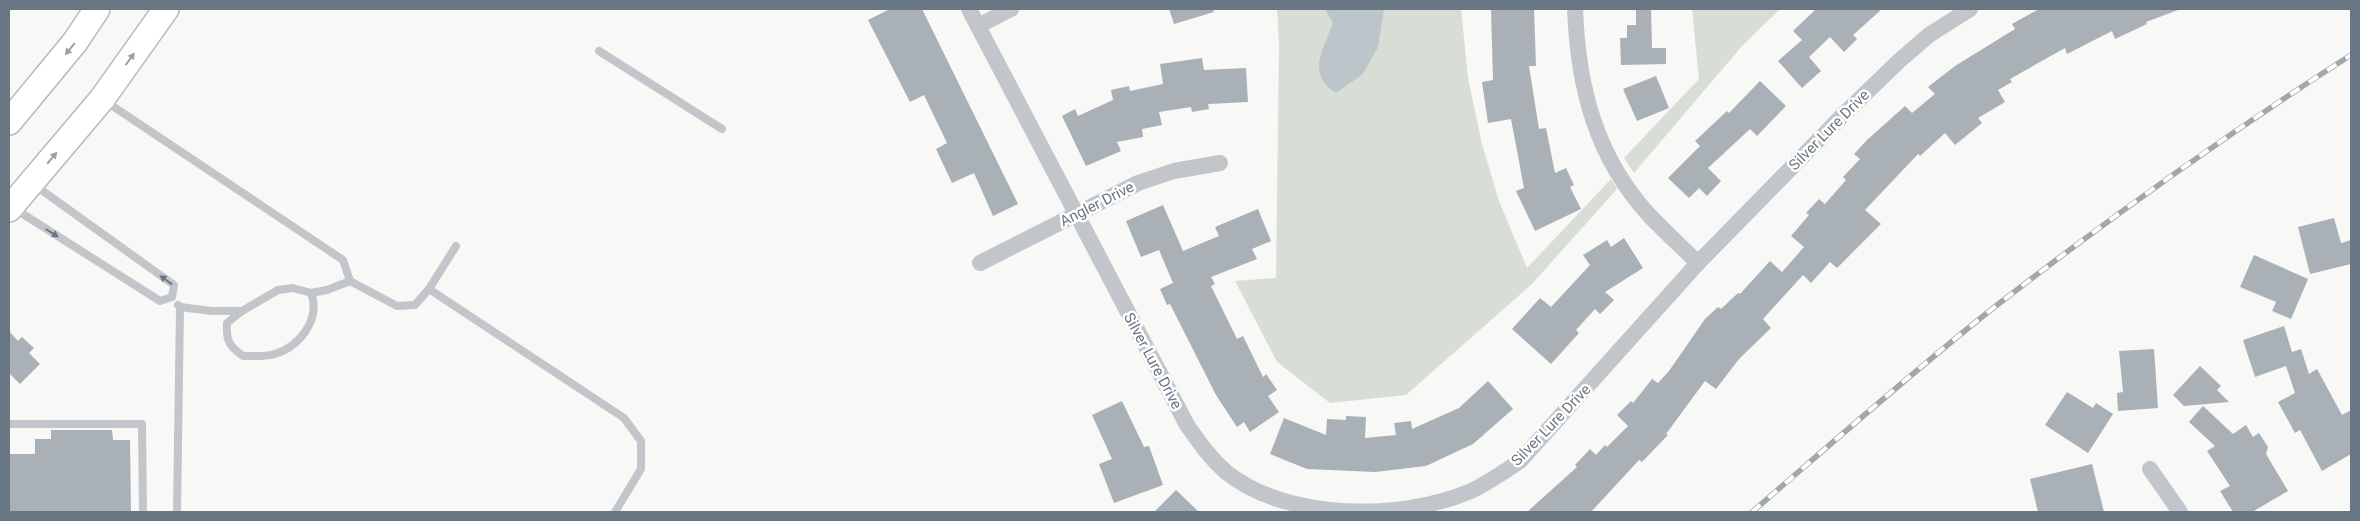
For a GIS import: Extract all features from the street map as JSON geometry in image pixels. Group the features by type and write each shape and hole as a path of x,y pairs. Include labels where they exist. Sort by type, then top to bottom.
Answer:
{"main road":[{"path":"9,122 76,42 97,9"},
{"path":"10,208 102,99 166,9"}],"street":[{"name":"Silver Lure Drive","path":"969,9 1187,425 1205,452 1226,472 1249,488 1274,498 1302,507 1360,512 1417,507 1470,491 1520,461 1698,263 1898,62 1929,35 1970,9"},
{"path":"978,26 1011,9"},
{"path":"1574,9 1577,54 1583,89 1592,120 1606,152 1634,196 1649,215 1698,263"},
{"name":"Angler Drive","path":"980,263 1138,183 1174,171 1220,163"},
{"path":"2150,469 2180,512"}],"lane":[{"path":"599,51 722,129"},
{"path":"102,99 343,260 350,282 397,306 414,306 430,289 456,246"},
{"path":"31,183 174,285 172,298"},
{"path":"10,208 160,301 172,298"},
{"path":"311,293 315,304 309,328 297,340 276,354 243,356 230,346 226,337 227,323 242,310 278,290 293,288 311,293 350,282"},
{"path":"430,289 624,418 641,440 641,469 614,512"},
{"path":"172,298 180,307 212,311 242,310"},
{"path":"177,512 180,307"},
{"path":"9,424 142,424 142,512"}],"shaded area":[{"path":"1277,9 1461,9 1468,78 1482,144 1499,201 1527,268 1611,179 1617,189 1532,284 1406,395 1330,403 1277,362 1235,281 1276,278 1279,45"},
{"path":"1325,9 1384,9 1378,47 1363,74 1336,93 1321,78 1319,69 1322,52 1333,23"},
{"path":"1692,9 1780,9 1742,46 1634,173 1624,158 1699,79"}],"building":[{"path":"890,9 922,9 1018,204 993,216 974,173 952,183 936,149 947,143 924,95 910,102 868,20"},
{"path":"1169,9 1213,9 1214,12 1174,24"},
{"path":"1491,9 1534,9 1536,66 1529,66 1539,129 1546,128 1555,173 1566,168 1574,185 1570,187 1581,209 1535,231 1516,191 1524,188 1511,119 1488,123 1482,82 1493,80"},
{"path":"1636,9 1651,9 1652,48 1666,48 1666,64 1621,65 1620,38 1627,38 1627,25 1636,25"},
{"path":"1816,9 1882,9 1853,35 1857,39 1844,52 1830,37 1809,57 1821,71 1802,88 1778,61 1802,40 1793,31"},
{"path":"2039,9 2178,10 2146,22 2147,24 2115,39 2112,31 2067,54 2065,48 2010,79 2012,82 1998,90 2005,102 1978,118 1982,123 1955,145 1945,133 1920,156 1918,154 1865,210 1881,224 1837,268 1830,262 1811,283 1803,275 1763,319 1771,328 1739,359 1716,389 1705,381 1666,434 1668,435 1642,462 1639,460 1591,512 1527,512 1577,467 1575,465 1590,449 1596,455 1628,426 1617,415 1631,401 1633,403 1652,379 1658,383 1669,371 1705,319 1718,307 1721,309 1738,293 1740,294 1770,261 1782,272 1804,247 1791,236 1809,215 1806,213 1819,199 1825,204 1846,180 1843,177 1860,159 1854,154 1867,140 1905,106 1912,113 1935,94 1928,87 1955,66 2015,29 2012,24"},
{"path":"1202,58 1204,70 1246,68 1248,102 1208,104 1209,109 1192,112 1191,107 1159,112 1162,125 1142,129 1143,137 1117,142 1121,151 1086,166 1062,116 1075,109 1078,116 1113,100 1111,90 1129,86 1130,91 1163,84 1160,64"},
{"path":"1656,76 1669,108 1637,121 1623,89"},
{"path":"1760,81 1786,106 1757,136 1750,129 1708,168 1721,181 1707,196 1699,188 1689,198 1668,178 1700,146 1695,141 1727,111 1729,113"},
{"path":"1163,205 1183,251 1219,236 1215,227 1258,209 1271,241 1252,249 1257,259 1211,277 1215,284 1211,286 1237,339 1243,336 1263,377 1266,374 1277,390 1268,396 1279,412 1250,432 1244,422 1237,427 1216,395 1170,304 1167,305 1160,289 1173,283 1159,250 1141,257 1126,221"},
{"path":"2334,218 2341,243 2351,240 2351,264 2310,274 2298,227"},
{"path":"1624,238 1643,268 1605,292 1614,300 1600,314 1595,309 1576,330 1579,333 1551,364 1512,329 1540,298 1551,307 1590,265 1583,255 1607,240 1611,247"},
{"path":"2254,255 2308,279 2291,319 2272,311 2276,302 2240,287"},
{"path":"2284,326 2292,352 2301,349 2309,374 2317,369 2342,415 2351,410 2351,454 2322,471 2300,430 2295,433 2278,402 2295,393 2286,366 2255,377 2243,340"},
{"path":"9,331 18,341 22,337 34,348 29,353 40,364 20,384 9,373"},
{"path":"2154,349 2158,408 2118,411 2117,393 2123,392 2119,351"},
{"path":"2200,366 2221,386 2217,390 2229,402 2184,406 2173,395"},
{"path":"1488,381 1513,409 1473,444 1426,466 1375,472 1307,469 1270,454 1284,418 1326,435 1327,419 1346,420 1346,416 1366,417 1365,438 1396,435 1394,423 1411,421 1412,429 1459,408"},
{"path":"2067,392 2093,408 2096,403 2113,414 2088,453 2045,425"},
{"path":"1122,401 1144,447 1149,446 1163,485 1114,503 1099,464 1112,459 1092,415"},
{"path":"2203,406 2233,434 2246,425 2253,437 2259,433 2268,447 2266,454 2288,491 2252,512 2233,512 2220,491 2230,486 2207,451 2215,446 2189,422"},
{"path":"51,430 112,430 113,440 130,440 131,512 9,512 9,454 35,454 35,439 51,439"},
{"path":"2092,464 2104,512 2038,512 2030,479"},
{"path":"1176,490 1199,512 1154,512"}],"railway":[{"path":"1752,512 1871,409 2036,275 2214,146 2351,55"}]}
